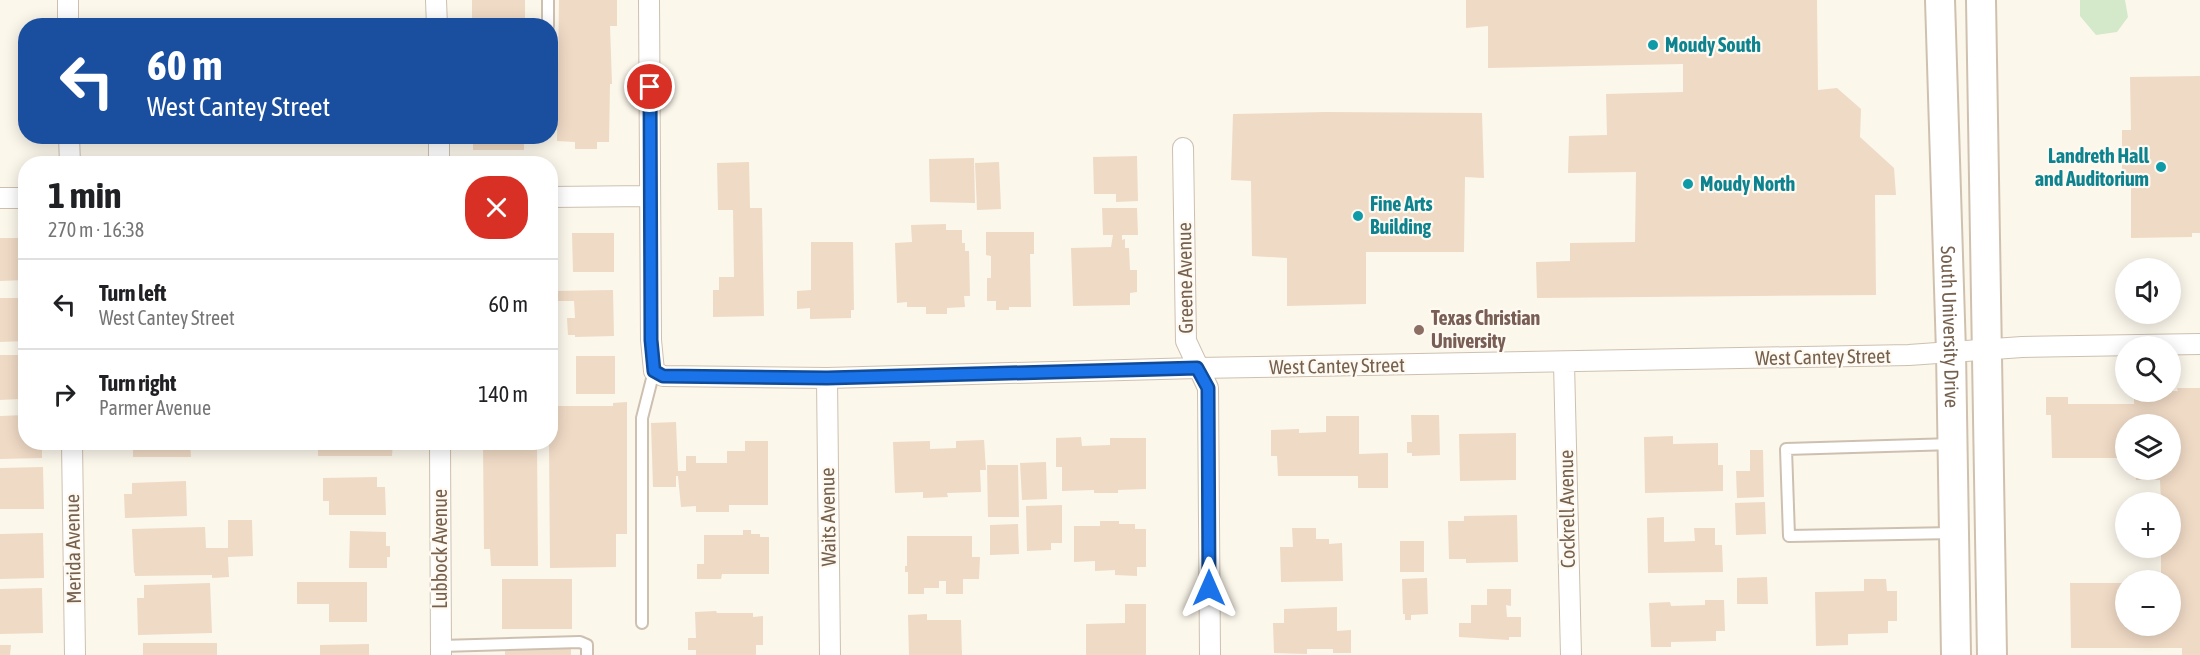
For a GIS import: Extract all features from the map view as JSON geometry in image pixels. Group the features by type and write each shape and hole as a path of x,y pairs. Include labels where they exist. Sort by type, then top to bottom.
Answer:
{"main road":[{"name":"South University Drive","path":"1940,0 1952,352 1956,655"},
{"name":"South University Drive","path":"1981,0 1992,655"}],"street":[{"path":"68,0 68,18"},
{"path":"436,0 437,18"},
{"path":"649,0 651,340 654,371"},
{"name":"Greene Avenue","path":"1183,148 1186,341 1208,388 1210,655"},
{"path":"558,197 650,196"},
{"path":"0,198 18,198"},
{"name":"West Cantey Street","path":"654,371 663,376 827,378 1197,368 1910,355 1987,349 2200,344"},
{"name":"Cockrell Avenue","path":"1564,363 1571,655"},
{"name":"Waits Avenue","path":"827,378 830,655"},
{"name":"Merida Avenue","path":"72,450 75,655"},
{"name":"Lubbock Avenue","path":"440,450 441,650"}],"lane":[{"path":"548,0 548,18"},
{"path":"642,623 642,417 654,371"},
{"path":"1953,444 1786,448 1789,536 1954,533"},
{"path":"441,650 580,642 587,645 587,655"}],"green space":[{"path":"2080,0 2125,0 2128,17 2117,32 2096,35 2080,16"}],"building":[{"path":"472,0 525,0 525,18 472,18"},
{"path":"559,0 617,0 617,26 610,26 612,84 610,84 609,142 597,142 597,149 575,149 575,142 558,141"},
{"path":"1466,0 1817,0 1818,90 1837,88 1861,109 1860,137 1894,168 1896,195 1875,195 1876,295 1537,298 1536,262 1570,261 1570,243 1635,242 1636,172 1568,173 1569,136 1607,135 1606,94 1683,92 1683,64 1488,68 1488,26 1466,28"},
{"name":"Landreth Hall and Auditorium","path":"2200,76 2200,233 2192,233 2192,237 2131,238 2131,177 2122,177 2122,130 2131,130 2130,77"},
{"name":"Fine Arts Building","path":"1482,113 1484,178 1465,177 1464,252 1366,252 1366,304 1287,306 1287,258 1252,256 1251,181 1231,180 1233,114"},
{"path":"473,144 524,144 524,150 473,150"},
{"path":"1137,156 1138,201 1116,202 1116,194 1094,194 1093,157"},
{"path":"974,158 975,203 930,202 929,159"},
{"path":"749,162 750,208 762,208 764,316 713,317 713,290 719,290 719,277 734,277 733,210 718,210 717,163"},
{"path":"999,162 1001,209 977,210 975,163"},
{"path":"1102,208 1137,208 1138,235 1122,235 1122,240 1125,239 1125,248 1129,248 1130,270 1137,270 1137,292 1130,293 1130,305 1073,306 1071,248 1111,247 1113,235 1103,235"},
{"path":"946,224 946,230 962,230 962,243 965,243 965,251 969,251 970,296 964,296 965,307 947,308 947,314 926,314 926,307 907,307 907,302 897,303 895,243 912,242 911,225"},
{"path":"986,232 1034,232 1034,254 1030,254 1031,307 1009,307 1009,310 996,310 996,301 987,301 987,278 991,278 991,256 986,255"},
{"path":"572,233 614,233 614,272 573,272"},
{"path":"0,238 18,238 18,280 0,281"},
{"path":"811,242 853,242 854,310 851,310 851,318 810,319 810,308 797,309 797,291 811,290"},
{"path":"613,290 614,336 575,337 575,335 568,335 567,318 575,318 574,301 558,301 558,291"},
{"path":"0,298 18,298 18,341 0,342"},
{"path":"0,355 18,355 18,399 0,400"},
{"path":"576,356 615,356 615,394 576,394"},
{"path":"2181,388 2200,388 2200,655 2182,655 2182,648 2071,648 2070,583 2115,583 2115,636 2181,636 2181,570 2161,570 2161,558 2181,558 2181,492 2161,492 2160,480 2181,480 2181,414 2115,414 2115,458 2052,458 2051,415 2046,415 2046,397 2068,397 2068,404 2134,404 2134,402 2181,402"},
{"path":"627,402 627,534 616,534 616,567 550,568 549,450 558,450 558,406 613,406 613,403"},
{"path":"18,415 18,450 42,450 42,458 0,459 0,416"},
{"path":"1411,415 1439,415 1440,455 1412,456 1412,453 1407,453 1407,442 1412,442"},
{"path":"1326,416 1359,416 1359,454 1388,453 1388,488 1358,488 1358,476 1278,476 1277,456 1271,456 1271,430 1299,429 1299,433 1326,432"},
{"path":"676,422 678,471 686,471 686,456 696,456 696,463 727,463 727,451 745,451 745,441 768,441 768,505 729,505 729,512 696,512 696,506 681,507 678,476 676,476 676,487 653,487 651,423"},
{"path":"1516,433 1516,480 1460,481 1459,434"},
{"path":"1673,436 1673,444 1718,443 1718,465 1723,465 1723,491 1645,493 1644,437"},
{"path":"1081,437 1082,446 1110,445 1110,438 1146,438 1146,489 1118,490 1118,493 1094,493 1094,490 1062,491 1062,467 1056,467 1056,438"},
{"path":"984,440 986,470 980,470 981,492 947,493 948,497 923,498 923,492 895,493 893,442 930,441 930,449 956,448 956,441"},
{"path":"133,450 191,450 191,457 133,457"},
{"path":"318,450 392,450 392,456 318,456"},
{"path":"483,450 537,450 538,566 491,566 490,549 484,549"},
{"path":"1750,450 1763,450 1764,497 1737,498 1736,471 1750,471"},
{"path":"1046,462 1047,499 1022,500 1020,463"},
{"path":"987,465 1018,465 1019,517 988,517"},
{"path":"43,467 44,509 0,509 0,468"},
{"path":"377,477 377,487 385,487 386,515 329,515 329,501 323,501 323,478"},
{"path":"186,481 187,516 125,518 124,494 132,494 132,483"},
{"path":"1765,502 1766,534 1736,535 1735,503"},
{"path":"1062,505 1062,543 1051,543 1051,550 1027,551 1026,506"},
{"path":"1517,515 1518,562 1466,563 1466,559 1449,559 1448,521 1464,521 1464,516"},
{"path":"1664,517 1664,542 1695,541 1694,528 1715,528 1715,545 1722,545 1723,572 1648,573 1647,518"},
{"path":"228,520 252,520 253,556 228,557 229,577 212,578 212,575 135,576 132,529 205,527 206,548 228,548"},
{"path":"1100,521 1119,521 1119,524 1135,524 1135,529 1146,529 1146,567 1137,567 1137,576 1115,575 1115,570 1095,571 1095,561 1074,562 1074,526 1100,526"},
{"path":"1018,524 1019,554 990,555 990,525"},
{"path":"1292,528 1316,528 1316,539 1329,539 1329,544 1342,543 1343,581 1281,582 1280,547 1293,547"},
{"path":"743,530 751,530 751,534 760,534 760,537 769,537 769,574 722,574 721,579 697,579 697,564 704,564 704,535 743,535"},
{"path":"350,531 386,532 386,546 390,546 387,568 349,568"},
{"path":"43,533 44,578 0,579 0,534"},
{"path":"907,536 972,536 972,557 980,557 979,579 963,579 963,594 946,594 946,581 939,581 939,588 924,588 924,594 908,594 908,572 905,572"},
{"path":"1400,541 1424,541 1424,572 1400,572"},
{"path":"1767,577 1768,604 1737,604 1737,578"},
{"path":"1427,578 1428,614 1411,615 1411,620 1405,620 1402,579"},
{"path":"502,579 572,579 572,629 502,629"},
{"path":"1864,579 1886,579 1887,591 1897,591 1897,621 1888,621 1888,633 1848,634 1848,645 1816,646 1815,592 1864,591"},
{"path":"297,582 367,582 367,622 329,622 329,604 297,604"},
{"path":"210,583 212,633 138,635 137,598 144,598 144,585"},
{"path":"42,588 43,633 0,634 0,589"},
{"path":"1487,589 1511,589 1511,606 1506,605 1507,617 1521,617 1521,637 1509,637 1509,640 1459,637 1459,623 1471,623 1471,605 1487,605"},
{"path":"1705,600 1724,600 1725,631 1716,631 1716,641 1671,642 1671,647 1651,647 1649,603 1670,602 1671,606 1705,605"},
{"path":"1125,604 1146,604 1146,655 1086,655 1086,624 1125,623"},
{"path":"1337,607 1337,631 1351,630 1351,653 1333,653 1333,649 1307,649 1307,654 1274,653 1273,623 1284,623 1284,609"},
{"path":"716,611 717,613 753,613 753,617 763,616 763,645 756,645 756,655 696,655 696,650 688,650 688,638 696,638 695,612"},
{"path":"927,614 927,620 961,620 962,655 909,655 908,615"},
{"path":"143,643 217,643 217,655 143,655"},
{"path":"369,644 369,655 320,655 320,645"},
{"path":"0,645 11,645 10,655 0,655"},
{"path":"505,646 571,647 571,655 505,655"}],"place":[{"name":"Moudy South","path":"1653,45"},
{"name":"Landreth Hall and Auditorium","path":"2161,167"},
{"name":"Moudy North","path":"1688,184"},
{"name":"Fine Arts Building","path":"1358,216"},
{"name":"Texas Christian University","path":"1419,330"}],"route":[{"path":"650,87 651,340 654,371 663,376 827,378 1197,368 1208,388 1209,588"}]}
